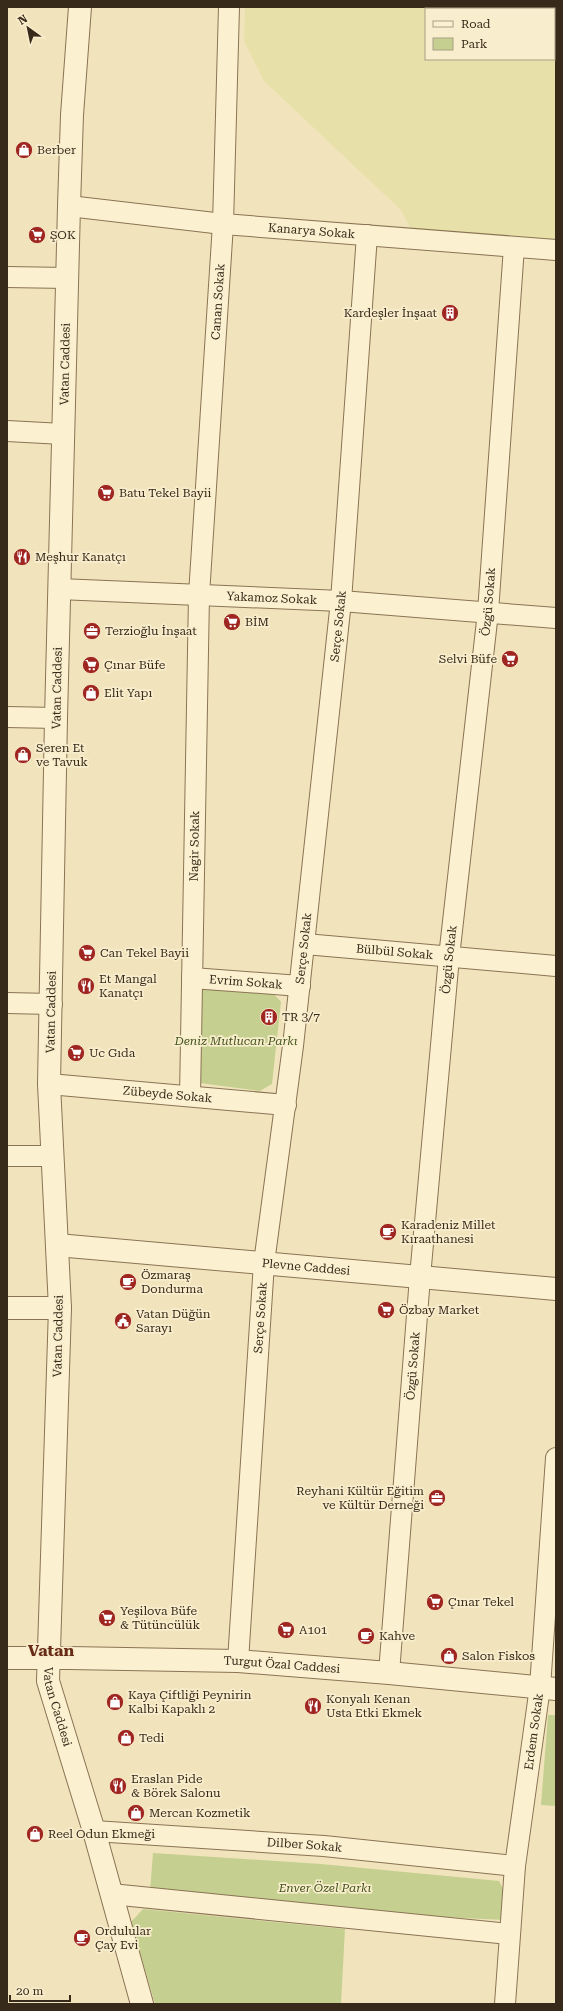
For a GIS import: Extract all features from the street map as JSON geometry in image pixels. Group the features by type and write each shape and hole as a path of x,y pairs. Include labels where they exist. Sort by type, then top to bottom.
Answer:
{"street":[{"name":"Vatan Caddesi","path":"80,7 72,115 69,206 56,718 52,1004 49,1084 60,1308 48,1681 94,1831 142,2004"},
{"name":"Canan Sokak","path":"199,595 223,224 229,7"},
{"name":"Kanarya Sokak","path":"69,206 223,224 556,250"},
{"name":"Serçe Sokak","path":"238,1661 264,1263 286,1105 305,944 341,601 367,235"},
{"name":"Özgü Sokak","path":"390,1673 420,1277 449,957 488,612 514,247"},
{"path":"7,277 67,278"},
{"path":"7,431 63,434"},
{"name":"Yakamoz Sokak","path":"59,589 341,601 556,618"},
{"name":"Nagir Sokak","path":"190,1096 199,595"},
{"path":"7,717 56,718"},
{"name":"Bülbül Sokak","path":"305,944 556,966"},
{"name":"Evrim Sokak","path":"192,978 300,986"},
{"path":"7,1003 52,1004"},
{"name":"Zübeyde Sokak","path":"49,1084 286,1105"},
{"path":"7,1156 53,1156"},
{"name":"Plevne Caddesi","path":"57,1245 556,1289"},
{"path":"7,1308 60,1308"},
{"name":"Erdem Sokak","path":"505,2004 515,1866 548,1688 556,1458"},
{"name":"Turgut Özal Caddesi","path":"7,1658 238,1661 390,1673 548,1688"},
{"name":"Dilber Sokak","path":"94,1831 324,1846 515,1866"},
{"path":"111,1894 510,1934"}],"shaded area":[{"path":"245,7 556,7 556,241 413,233 401,210 264,81 244,41"}],"green space":[{"name":"Deniz Mutlucan Parkı","path":"199,985 273,993 281,1002 272,1084 260,1091 192,1082"},
{"path":"548,1715 556,1715 556,1806 541,1805"},
{"name":"Enver Özel Parkı","path":"153,1853 321,1864 499,1881 508,1898 504,1920 323,1911 150,1891"},
{"path":"143,1909 345,1929 341,2004 155,2004 131,1922"}],"place":[{"name":"Berber","path":"24,150"},
{"name":"ŞOK","path":"37,235"},
{"name":"Kardeşler İnşaat","path":"450,313"},
{"name":"Batu Tekel Bayii","path":"106,493"},
{"name":"Meşhur Kanatçı","path":"22,557"},
{"name":"BİM","path":"232,622"},
{"name":"Terzioğlu İnşaat","path":"92,631"},
{"name":"Selvi Büfe","path":"510,659"},
{"name":"Çınar Büfe","path":"91,665"},
{"name":"Elit Yapı","path":"91,693"},
{"name":"Seren Et ve Tavuk","path":"23,755"},
{"name":"Can Tekel Bayii","path":"87,953"},
{"name":"Et Mangal Kanatçı","path":"86,986"},
{"name":"TR 3/7","path":"269,1017"},
{"name":"Uc Gıda","path":"76,1053"},
{"name":"Karadeniz Millet Kıraathanesi","path":"388,1232"},
{"name":"Özmaraş Dondurma","path":"128,1282"},
{"name":"Özbay Market","path":"386,1310"},
{"name":"Vatan Düğün Sarayı","path":"123,1321"},
{"name":"Reyhani Kültür Eğitim ve Kültür Derneği","path":"437,1498"},
{"name":"Çınar Tekel","path":"435,1602"},
{"name":"Yeşilova Büfe & Tütüncülük","path":"107,1618"},
{"name":"A101","path":"286,1630"},
{"name":"Kahve","path":"366,1636"},
{"name":"Salon Fiskos","path":"449,1656"},
{"name":"Kaya Çiftliği Peynirin Kalbi Kapaklı 2","path":"115,1702"},
{"name":"Konyalı Kenan Usta Etki Ekmek","path":"313,1706"},
{"name":"Tedi","path":"126,1738"},
{"name":"Eraslan Pide & Börek Salonu","path":"118,1786"},
{"name":"Mercan Kozmetik","path":"136,1813"},
{"name":"Reel Odun Ekmeği","path":"35,1834"},
{"name":"Ordulular Çay Evi","path":"82,1938"}],"district":[{"name":"Vatan","path":"51,1650"}]}
